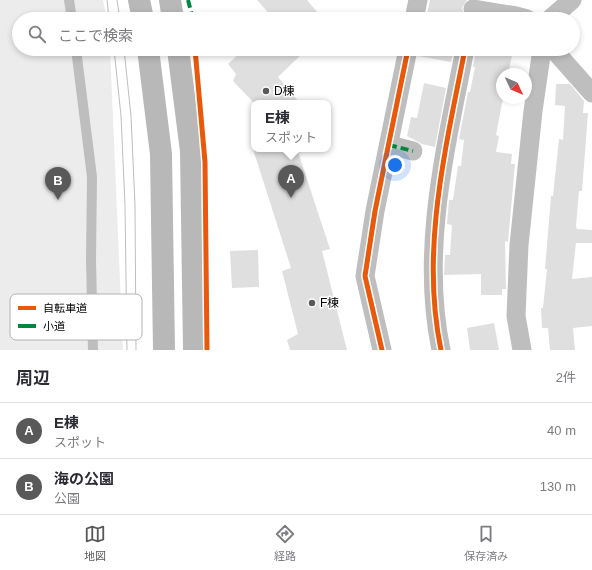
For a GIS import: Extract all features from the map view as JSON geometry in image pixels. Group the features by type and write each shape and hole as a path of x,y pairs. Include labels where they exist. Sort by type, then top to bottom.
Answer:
{"street":[{"path":"139,0 141,12"},
{"path":"170,0 172,12"},
{"path":"415,12 418,0"},
{"path":"558,12 572,0"},
{"path":"473,9 491,12"},
{"path":"149,56 161,154 164,350"},
{"path":"179,56 191,151 194,350"},
{"path":"382,350 365,276 375,211 407,56"},
{"path":"441,350 434,296 433,247 444,158 464,56"},
{"path":"522,350 516,316 519,245 533,111 541,56"},
{"path":"559,56 592,93"},
{"path":"389,145 413,151"}],"lane":[{"path":"69,0 71,12"},
{"path":"77,56 92,177 92,294"},
{"path":"93,340 93,350"}],"shaded area":[{"path":"0,0 103,0 106,12 12,12 12,56 110,56 121,294 10,294 10,340 123,340 123,350 0,350"}],"building":[{"path":"257,0 307,0 317,12 268,12"},
{"path":"430,0 467,0 462,8 463,12 427,12"},
{"name":"D棟","path":"237,56 300,56 278,77 297,100 251,100 233,81 236,74 228,64"},
{"path":"418,56 452,56 451,62"},
{"path":"475,56 512,56 509,68 496,68 496,104 502,104 496,135 499,136 496,152 512,154 511,164 515,164 508,242 505,241 506,289 502,289 502,295 481,295 481,274 444,275 445,255 450,255 452,225 447,224 449,200 453,200 458,166 461,166 464,140 459,139 468,92 470,92 475,67 473,67"},
{"path":"424,83 446,88 435,147 422,144 407,136 411,117 417,118"},
{"path":"556,84 570,84 584,101 583,113 588,113 582,191 579,191 576,226 577,229 592,230 592,243 576,243 572,279 592,277 592,326 573,328 575,350 550,350 548,328 542,328 541,308 543,308 547,269 545,269 551,196 553,196 559,139 563,140 565,106 555,105"},
{"path":"254,152 298,152 330,249 322,251 347,350 290,350 287,340 298,334 282,271 291,268"},
{"path":"258,250 259,287 232,288 230,251"},
{"path":"494,323 499,350 470,350 467,328"}],"tram line":[{"path":"107,0 108,12"},
{"path":"117,0 119,12"},
{"path":"115,56 121,116 125,205 126,294"},
{"path":"125,56 131,116 135,205 136,294"},
{"path":"127,340 127,350"},
{"path":"136,340 136,350"}],"marked path":[{"path":"188,0 191,12"},
{"path":"389,145 413,151"}],"cycle path":[{"path":"196,56 205,162 207,350"},
{"path":"382,350 365,276 375,211 407,56"},
{"path":"441,350 435,312 433,275 434,237 438,199 450,123 464,56"}],"place":[{"name":"D棟","path":"266,91"},
{"name":"E棟","path":"291,198"},
{"name":"海の公園","path":"58,200"},
{"name":"F棟","path":"312,303"}]}
